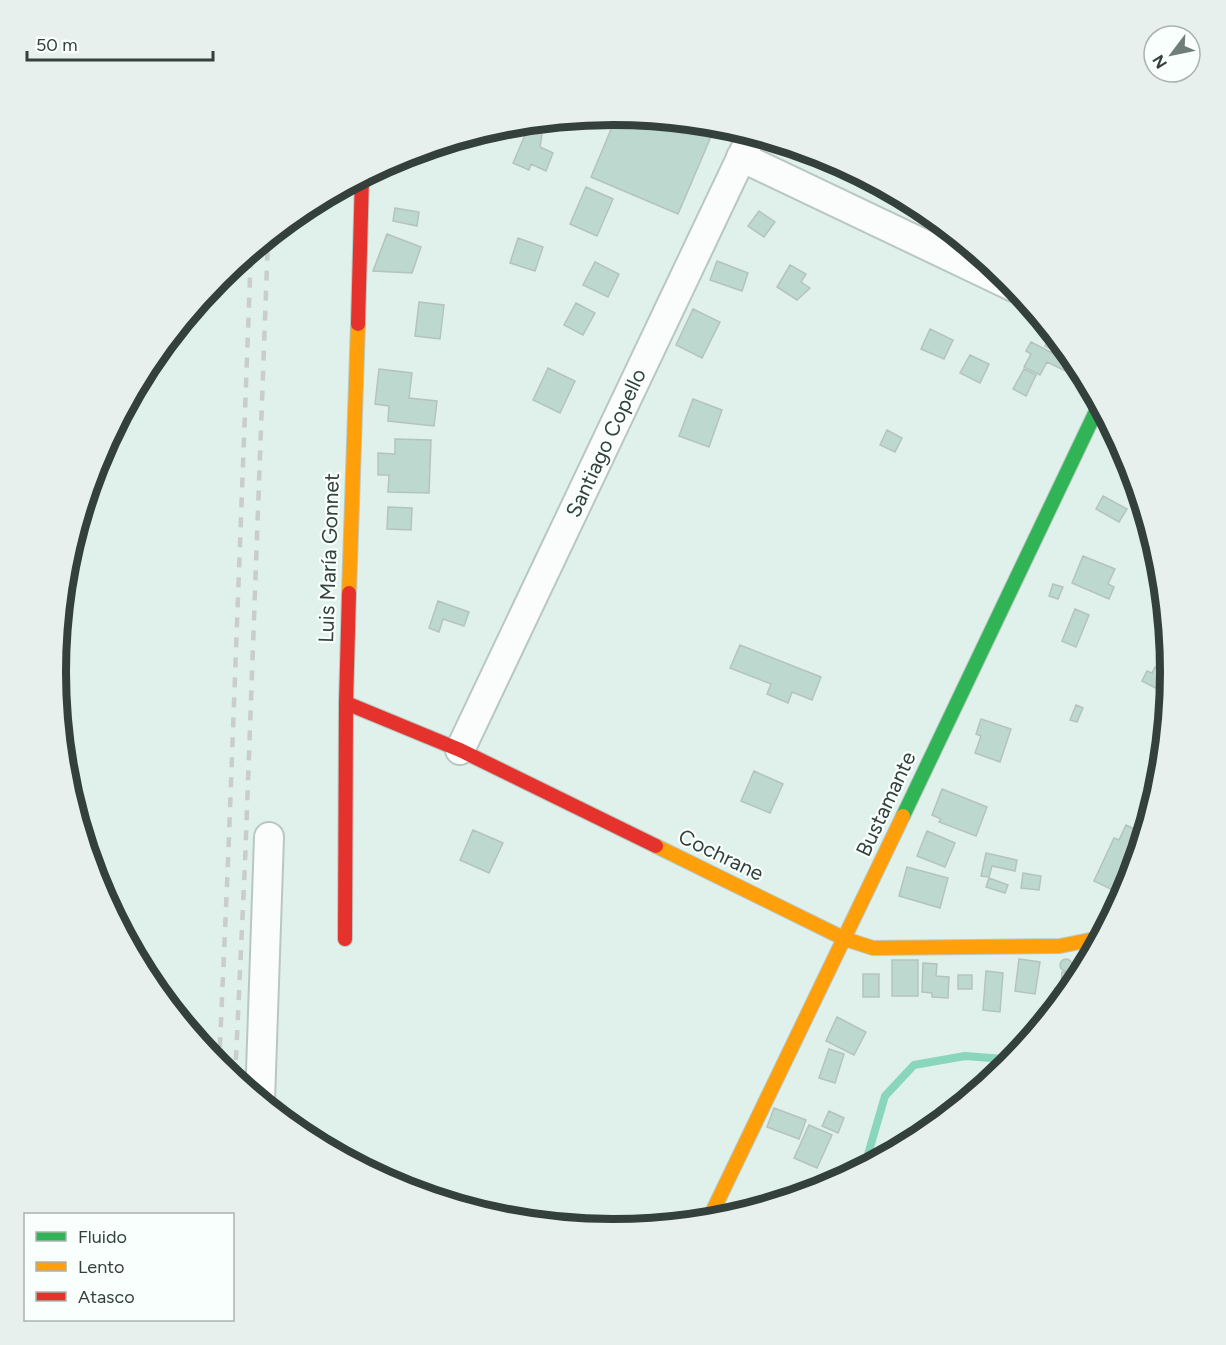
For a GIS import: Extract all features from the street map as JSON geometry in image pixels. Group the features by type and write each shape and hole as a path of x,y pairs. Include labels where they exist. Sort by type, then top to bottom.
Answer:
{"street":[{"path":"746,146 985,272"},
{"name":"Santiago Copello","path":"460,750 746,146"},
{"name":"Luis María Gonnet","path":"345,939 346,703 362,187"},
{"name":"Bustamante","path":"713,1210 1095,414"},
{"name":"Cochrane","path":"346,703 460,750 845,939 873,948 1060,946 1090,940"},
{"path":"260,1091 269,837"}],"building":[{"path":"613,125 684,130 712,135 678,214 591,177"},
{"path":"535,131 542,134 540,147 553,153 546,171 531,164 529,170 513,163 526,133"},
{"path":"586,187 613,199 597,236 570,224"},
{"path":"395,208 419,212 417,226 393,221"},
{"path":"759,211 775,222 764,237 748,226"},
{"path":"387,234 421,247 412,273 373,271"},
{"path":"518,238 543,247 535,271 510,263"},
{"path":"717,261 748,273 742,291 710,280"},
{"path":"595,262 619,274 608,297 583,285"},
{"path":"790,265 806,274 801,282 810,288 797,300 777,287"},
{"path":"419,302 444,305 440,339 415,336"},
{"path":"576,303 595,313 583,335 564,325"},
{"path":"693,309 720,322 702,358 676,345"},
{"path":"930,329 953,340 944,359 921,349"},
{"path":"1048,341 1055,351 1045,346"},
{"path":"1031,342 1059,356 1071,373 1047,362 1040,375 1024,367 1031,354 1026,351"},
{"path":"970,355 989,364 980,383 960,373"},
{"path":"548,368 575,381 560,413 533,400"},
{"path":"379,369 412,373 409,398 437,401 434,426 388,421 389,406 375,404"},
{"path":"1024,369 1036,375 1026,396 1013,389"},
{"path":"693,399 722,410 709,447 679,436"},
{"path":"887,430 902,438 895,452 880,445"},
{"path":"395,439 431,440 429,493 388,492 389,475 378,475 378,453 395,454"},
{"path":"1103,496 1127,509 1119,522 1096,509"},
{"path":"388,507 412,508 411,530 387,529"},
{"path":"1083,556 1115,569 1108,584 1114,587 1109,599 1072,583"},
{"path":"1053,584 1063,587 1058,599 1049,596"},
{"path":"438,601 469,612 464,626 443,619 439,632 429,628"},
{"path":"1075,609 1089,615 1076,647 1062,641"},
{"path":"740,645 821,677 812,700 792,692 788,703 767,694 771,684 730,668"},
{"path":"1155,667 1160,669 1159,690 1142,681 1147,671 1152,673"},
{"path":"1076,705 1083,708 1077,722 1070,720"},
{"path":"981,719 1011,729 1000,762 975,753 981,736 976,734"},
{"path":"754,771 783,784 770,813 741,801"},
{"path":"942,789 987,807 976,836 939,822 941,819 932,815"},
{"path":"1126,825 1136,830 1114,891 1094,881 1114,838 1119,840"},
{"path":"473,830 503,843 489,873 460,860"},
{"path":"927,831 955,843 945,867 917,856"},
{"path":"986,853 1017,860 1015,871 992,866 989,877 981,876"},
{"path":"907,867 948,878 940,908 899,896"},
{"path":"1023,873 1041,876 1039,890 1021,888"},
{"path":"989,878 1008,885 1005,893 986,887"},
{"path":"1019,959 1040,962 1035,994 1015,991"},
{"path":"1068,959 1072,965 1068,971 1064,971 1060,963"},
{"path":"892,960 918,960 918,996 892,996"},
{"path":"923,963 937,964 936,976 949,977 948,998 932,997 932,993 922,992"},
{"path":"986,971 1003,973 1000,1012 983,1010"},
{"path":"1062,972 1070,973 1068,976 1061,985"},
{"path":"863,974 879,974 879,997 863,997"},
{"path":"958,975 972,975 972,989 958,989"},
{"path":"837,1017 866,1032 854,1055 826,1041"},
{"path":"829,1049 844,1054 835,1083 819,1078"},
{"path":"980,1073 983,1075 974,1084 971,1086"},
{"path":"774,1108 806,1120 799,1139 767,1127"},
{"path":"829,1111 844,1118 838,1133 822,1126"},
{"path":"809,1125 832,1135 817,1168 794,1158"}],"waterway":[{"path":"867,1156 885,1096 914,1065 965,1056 1000,1059"}],"railway":[{"path":"236,1068 268,249"},
{"path":"220,1052 251,262"}],"traffic: fast":[{"path":"903,816 1095,414"}],"traffic: slow":[{"path":"349,593 358,324"},
{"path":"713,1210 903,816"},
{"path":"656,846 845,939 873,948 1060,946 1090,940"}],"traffic: jam":[{"path":"358,324 362,187"},
{"path":"345,939 349,593"},
{"path":"346,703 460,750 656,846"}]}
